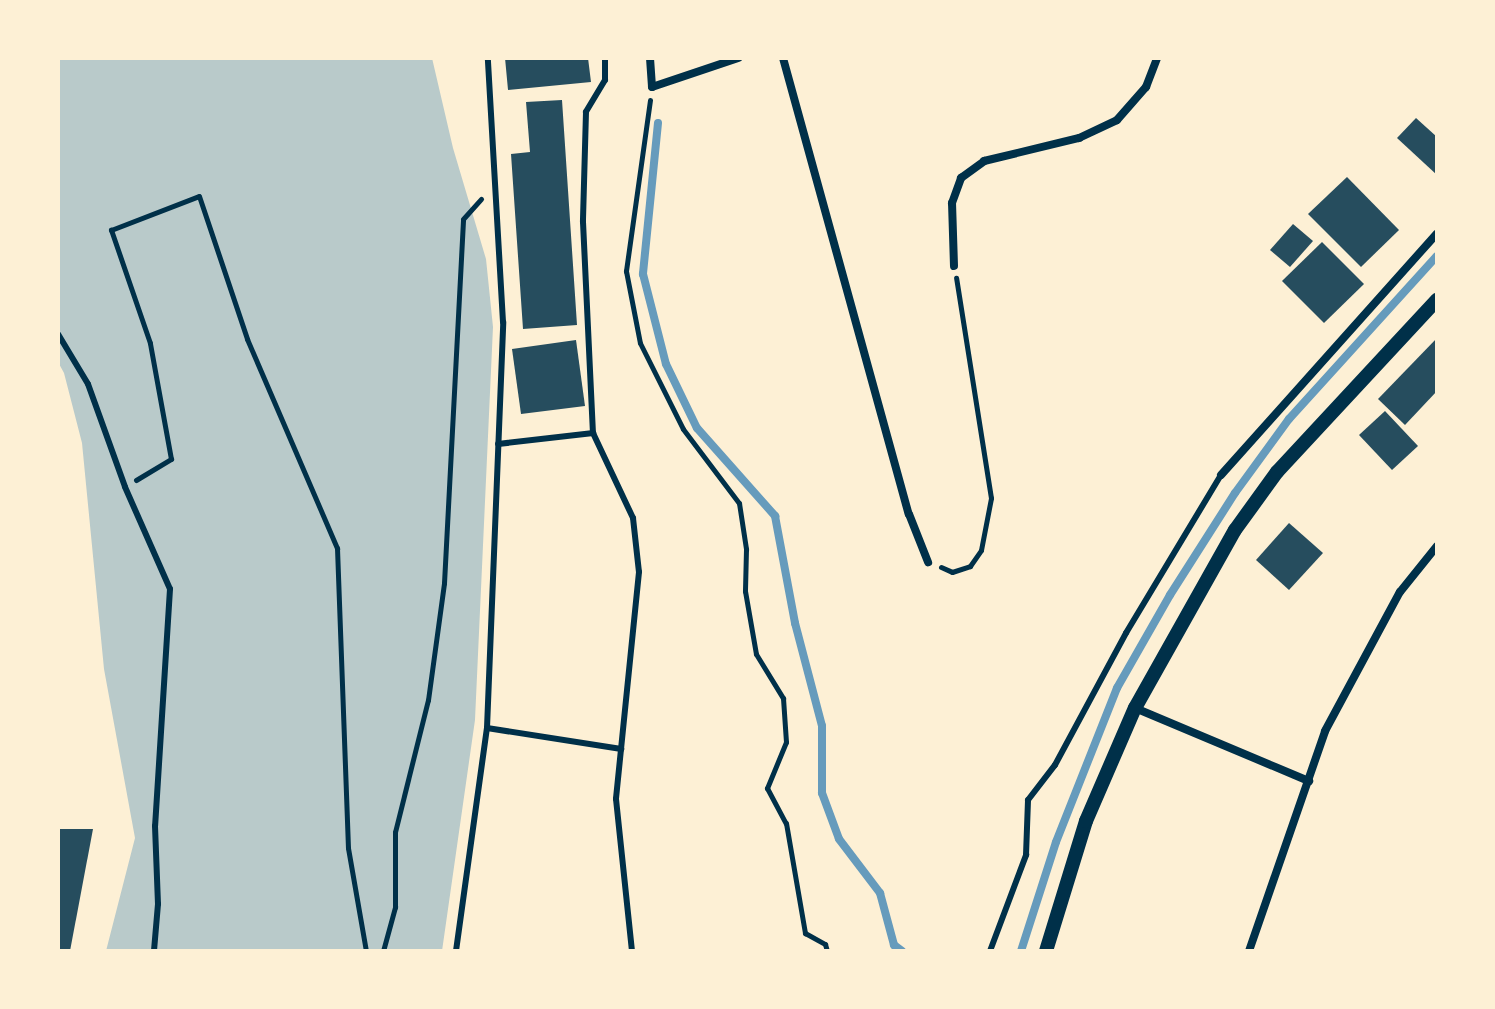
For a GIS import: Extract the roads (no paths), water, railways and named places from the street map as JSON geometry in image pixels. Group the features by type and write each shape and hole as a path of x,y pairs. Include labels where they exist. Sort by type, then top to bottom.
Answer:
{"street":[{"path":"650,58 652,87 738,58"},
{"path":"783,58 909,514 928,562"},
{"path":"954,266 952,203 961,178 984,161 1079,138 1117,120 1146,87 1157,58"},
{"path":"1221,475 1437,233"},
{"path":"1046,951 1086,821 1135,708 1235,530 1269,484 1437,300"},
{"path":"1249,951 1325,731 1400,592 1437,546"},
{"path":"1135,708 1309,781"}],"lane":[{"path":"456,951 487,728 503,322 488,58"},
{"path":"605,58 605,80 586,112 583,222 593,433 633,518 639,572 616,799 632,951"},
{"path":"58,334 88,384 125,487 170,589 155,826 158,904 154,951"},
{"path":"498,444 593,433"},
{"path":"990,951 1026,855 1028,800 1055,765 1126,633 1221,475"},
{"path":"487,728 621,749"}],"waterway":[{"path":"658,123 643,274 666,364 697,428 775,516 795,623 822,726 822,793 839,839 880,893 894,945 902,951"},
{"path":"1021,951 1056,842 1117,688 1170,595 1235,493 1289,419 1437,256"}]}
